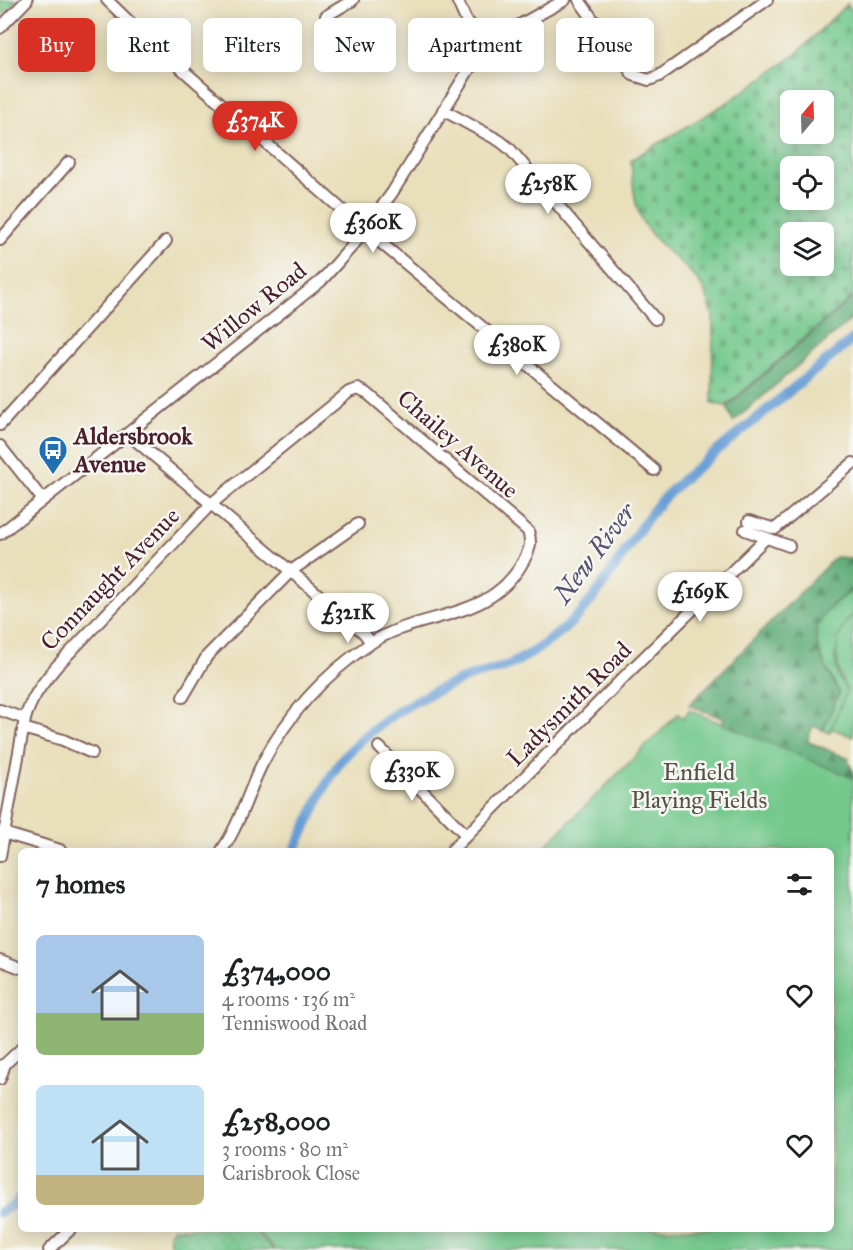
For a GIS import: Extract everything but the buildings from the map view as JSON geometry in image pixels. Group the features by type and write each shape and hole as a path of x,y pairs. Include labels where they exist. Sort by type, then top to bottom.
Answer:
{"street":[{"path":"0,28 27,0"},
{"path":"107,0 149,41 365,230 654,470"},
{"path":"326,16 353,0"},
{"path":"457,0 465,18"},
{"name":"Willow Road","path":"532,18 565,0"},
{"path":"579,0 633,75 649,80 767,0"},
{"name":"Willow Road","path":"0,534 321,281 365,230 392,193 467,72"},
{"path":"443,110 500,141 510,149 655,318"},
{"path":"0,240 69,162"},
{"path":"0,425 166,241"},
{"name":"Chailey Avenue","path":"349,392 358,389 368,394 528,531 532,542 520,568 492,596 455,613 401,628 371,643"},
{"name":"Connaught Avenue","path":"0,856 2,832 24,723 30,703 38,689 56,667 211,504 349,392"},
{"path":"128,434 364,633 371,643 332,674 301,703 262,764 234,830 223,848"},
{"path":"0,446 43,500"},
{"path":"789,546 766,538 747,525 775,529 853,463"},
{"path":"183,697 207,656 291,571 358,524"},
{"name":"Ladysmith Road","path":"454,848 766,538"},
{"path":"0,710 92,753"},
{"path":"379,747 466,836"},
{"path":"2,832 54,848"},
{"path":"0,960 18,967"},
{"path":"0,1079 2,1065 18,1052"},
{"path":"48,1250 68,1232"}],"green space":[{"path":"0,0 17,0 0,17"},
{"path":"847,4 853,12 853,296 726,406 712,404 713,317 704,290 686,267 656,240 640,217 631,160 728,102 795,55"},
{"path":"853,297 853,318 733,422 727,407"},
{"path":"835,557 853,558 853,590 836,602 825,614 818,625 816,636 823,661 839,693 823,730 813,726 807,741 849,759 853,780 720,731 724,719 689,705"},
{"path":"853,590 853,614 841,631 835,658 839,678 847,691 830,733 823,730 839,692 823,661 816,636 818,625 825,614 836,602"},
{"path":"853,614 853,737 831,728 847,691 839,671 836,651 841,632"},
{"name":"Enfield Playing Fields","path":"689,710 853,778 853,1250 276,1250 258,1232 834,1232 834,848 543,848 678,714 684,718"},
{"path":"171,1232 255,1232 274,1250 171,1250"}],"waterway":[{"name":"New River","path":"295,848 324,788 338,765 372,730 400,710 430,693 463,679 518,661 564,629 578,616 602,586 645,521 682,480 853,339"},
{"name":"New River","path":"0,1212 18,1200"}],"place":[{"name":"Aldersbrook Avenue","path":"53,476"}]}
